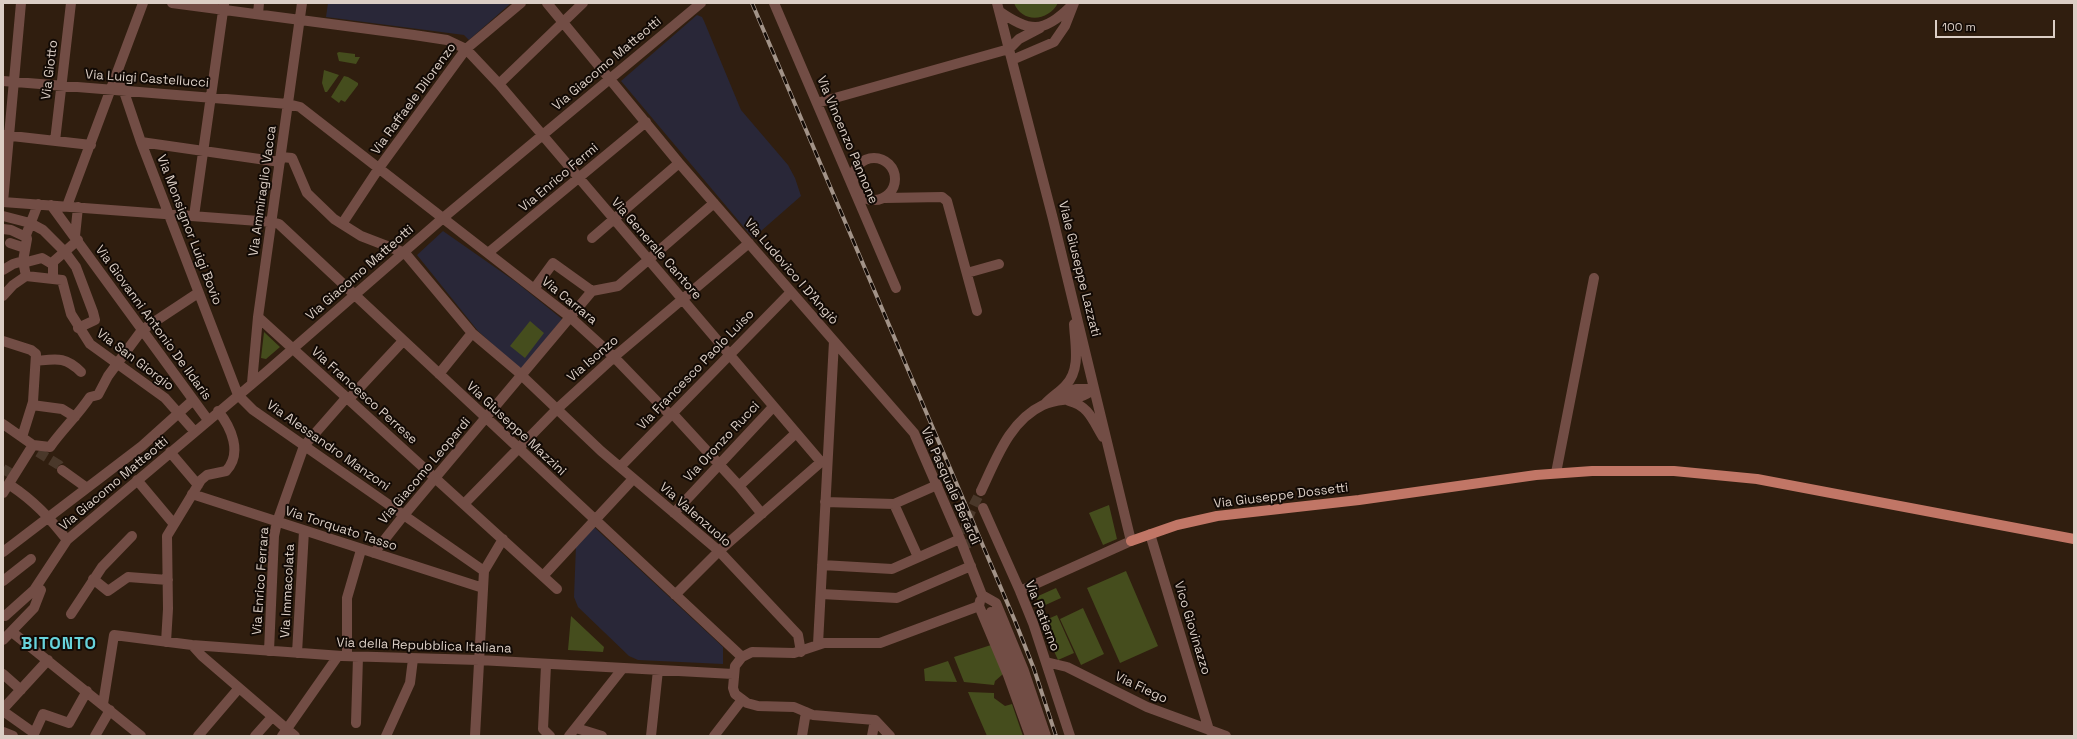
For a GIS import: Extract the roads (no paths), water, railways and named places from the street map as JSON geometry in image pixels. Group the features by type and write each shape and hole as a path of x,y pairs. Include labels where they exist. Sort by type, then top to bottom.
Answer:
{"main road":[{"name":"Via Giuseppe Dossetti","path":"1132,542 1150,534 1192,521 1217,516 1556,473 1674,471 1714,474 1765,481 2074,539"}],"street":[{"path":"21,3 14,82 6,135 3,202 272,222"},
{"name":"Via Giotto","path":"55,141 71,3"},
{"path":"67,206 118,74 143,3"},
{"path":"172,3 224,6 258,14 440,39 455,43 466,49"},
{"path":"258,14 259,3"},
{"name":"Via Ammiraglio Vacca","path":"252,383 258,317 302,3"},
{"name":"Via Raffaele Dilorenzo","path":"342,224 379,168 466,49 521,3"},
{"name":"Via Ludovico I D'Angiò","path":"547,3 679,162 834,341 824,462 825,502 818,644"},
{"path":"499,84 583,3"},
{"name":"Via Giacomo Matteotti","path":"3,640 28,615 37,601 44,582 67,540 292,349 354,294 405,253 443,218 700,3"},
{"name":"Via Vincenzo Pannone","path":"774,3 896,288"},
{"path":"818,103 1009,49 1019,39 1060,18 1073,4"},
{"path":"1012,60 1054,42 1065,26 1073,4"},
{"path":"194,216 224,6"},
{"path":"998,7 1024,26 1040,28"},
{"name":"Viale Giuseppe Lazzati","path":"998,7 1073,301 1132,542"},
{"name":"Via Generale Cantore","path":"466,49 499,84 773,407 824,462"},
{"name":"Via Monsignor Luigi Bovio","path":"118,74 141,142 170,214 198,293 238,395"},
{"name":"Via Luigi Castellucci","path":"3,81 288,104 302,109 379,168"},
{"name":"Via Enrico Fermi","path":"488,253 646,122"},
{"path":"6,135 91,145"},
{"path":"141,142 203,151 280,159 292,158 307,193 342,224 361,236 405,253"},
{"path":"885,198 890,193 895,181 892,168 882,160 875,158 861,162 854,174 854,189 865,199 942,197 947,201 977,311"},
{"path":"592,238 679,162"},
{"name":"Via Carrara","path":"379,168 570,317 614,357 671,414 720,465 762,514"},
{"path":"534,289 552,263 592,291 618,286 714,203"},
{"path":"26,276 23,262 26,237 38,204"},
{"name":"Via Giovanni Antonio De Ildaris","path":"52,205 192,401 208,420"},
{"path":"3,270 13,264 42,258 53,263 77,238 78,207"},
{"path":"3,216 30,223 46,232 65,252 76,267 94,312 95,320 78,328"},
{"name":"Via Giuseppe Mazzini","path":"272,222 279,224 594,521 742,657"},
{"path":"3,229 11,230 26,237"},
{"path":"10,243 25,248"},
{"name":"Via Isonzo","path":"464,504 517,448 557,409 614,357 749,243"},
{"name":"Via Valenzuolo","path":"405,253 472,333 522,376 620,467 719,550 798,635 801,652"},
{"name":"Via San Giorgio","path":"53,263 71,314 78,328 90,344 116,365 155,390 180,412 195,432"},
{"path":"966,273 999,264"},
{"path":"3,296 13,285 26,276 58,279"},
{"path":"1556,473 1594,278"},
{"name":"Via Giacomo Leopardi","path":"374,553 404,515 592,291"},
{"name":"Via Francesco Paolo Luiso","path":"620,467 792,292"},
{"path":"3,424 37,448 50,448 64,428 75,417 90,397 98,395 108,376 142,330 198,293"},
{"path":"1043,405 1066,386 1075,368 1073,301"},
{"name":"Via Francesco Perrese","path":"258,317 557,589"},
{"path":"439,374 472,333"},
{"path":"304,446 403,340"},
{"name":"Via Pasquale Berardi","path":"834,341 914,433 960,539 982,596"},
{"path":"3,342 36,352 32,405 22,437"},
{"path":"36,361 57,359 66,360 81,372"},
{"path":"981,491 1014,428 1026,417 1064,392 1082,388 1094,389"},
{"path":"1043,405 1085,396 1094,389"},
{"name":"Via Alessandro Manzoni","path":"238,395 252,410 484,571"},
{"path":"1066,400 1078,403 1086,409 1108,446"},
{"path":"3,552 142,446 192,401"},
{"path":"32,405 62,409 75,417"},
{"name":"Via Oronzo Rucci","path":"674,513 773,407"},
{"path":"166,642 168,580 166,541 173,523 198,485 208,475 226,471 233,458 234,442 232,433 218,411"},
{"path":"739,486 796,433"},
{"name":"Via Enrico Ferrara","path":"269,650 274,536 277,522 304,446"},
{"path":"3,493 37,448"},
{"path":"170,452 198,485"},
{"path":"675,595 719,550 824,462"},
{"path":"62,470 89,487"},
{"path":"13,479 49,517 67,540"},
{"path":"543,576 634,479"},
{"path":"137,480 173,523"},
{"path":"825,502 894,504 937,485"},
{"name":"Via Torquato Tasso","path":"192,494 482,588"},
{"path":"894,504 918,557"},
{"name":"Via Patierno","path":"983,508 1020,591 1046,662 1070,736"},
{"name":"Via Immacolata","path":"297,653 304,531"},
{"name":"Vico Giovinazzo","path":"1150,534 1209,730"},
{"path":"71,614 93,579 132,536"},
{"path":"475,736 484,571 503,539"},
{"path":"822,565 892,569 960,539"},
{"name":"Via Giuseppe Dossetti","path":"1020,591 1132,542"},
{"path":"284,732 342,656 347,598 361,550"},
{"path":"3,581 31,559"},
{"path":"821,594 897,598 971,566"},
{"path":"93,579 108,591 128,577 168,580"},
{"name":"Via Giacomo Matteotti","path":"4,616 44,582"},
{"path":"982,596 996,603 1024,671 1038,735 1005,668 979,606 982,596"},
{"path":"4,616 37,601"},
{"path":"890,736 875,720 812,715 794,707 752,705 741,700 735,694 733,688 735,666 742,657 756,652 801,652 818,644 880,643 979,606"},
{"path":"991,612 1038,735"},
{"path":"12,632 87,691 140,736"},
{"name":"Via della Repubblica Italiana","path":"106,707 114,635 166,642 342,656 479,660 734,674"},
{"path":"192,644 202,656 272,716 284,732 295,736"},
{"path":"356,723 358,657"},
{"path":"386,736 410,683 413,659"},
{"path":"48,660 3,710 34,735 43,714 69,723 87,691"},
{"name":"Via Fiego","path":"1046,662 1067,666 1147,707 1226,736"},
{"path":"546,664 543,729 550,736"},
{"path":"573,732 623,668"},
{"path":"651,736 658,670"},
{"path":"3,674 21,690"},
{"path":"198,736 239,688"},
{"path":"714,736 741,700"},
{"path":"95,736 106,707"},
{"path":"802,736 806,712"},
{"path":"255,736 272,716"},
{"path":"872,736 875,720"},
{"path":"3,732 13,736"},
{"path":"573,732 602,736"}],"tunnel":[{"path":"38,452 59,465 62,470"},
{"path":"3,469 14,475"},
{"path":"966,549 966,526 981,491"}],"railway":[{"path":"752,3 1015,621 1034,669 1056,736"}],"district":[{"name":"BITONTO","path":"59,644"}]}
